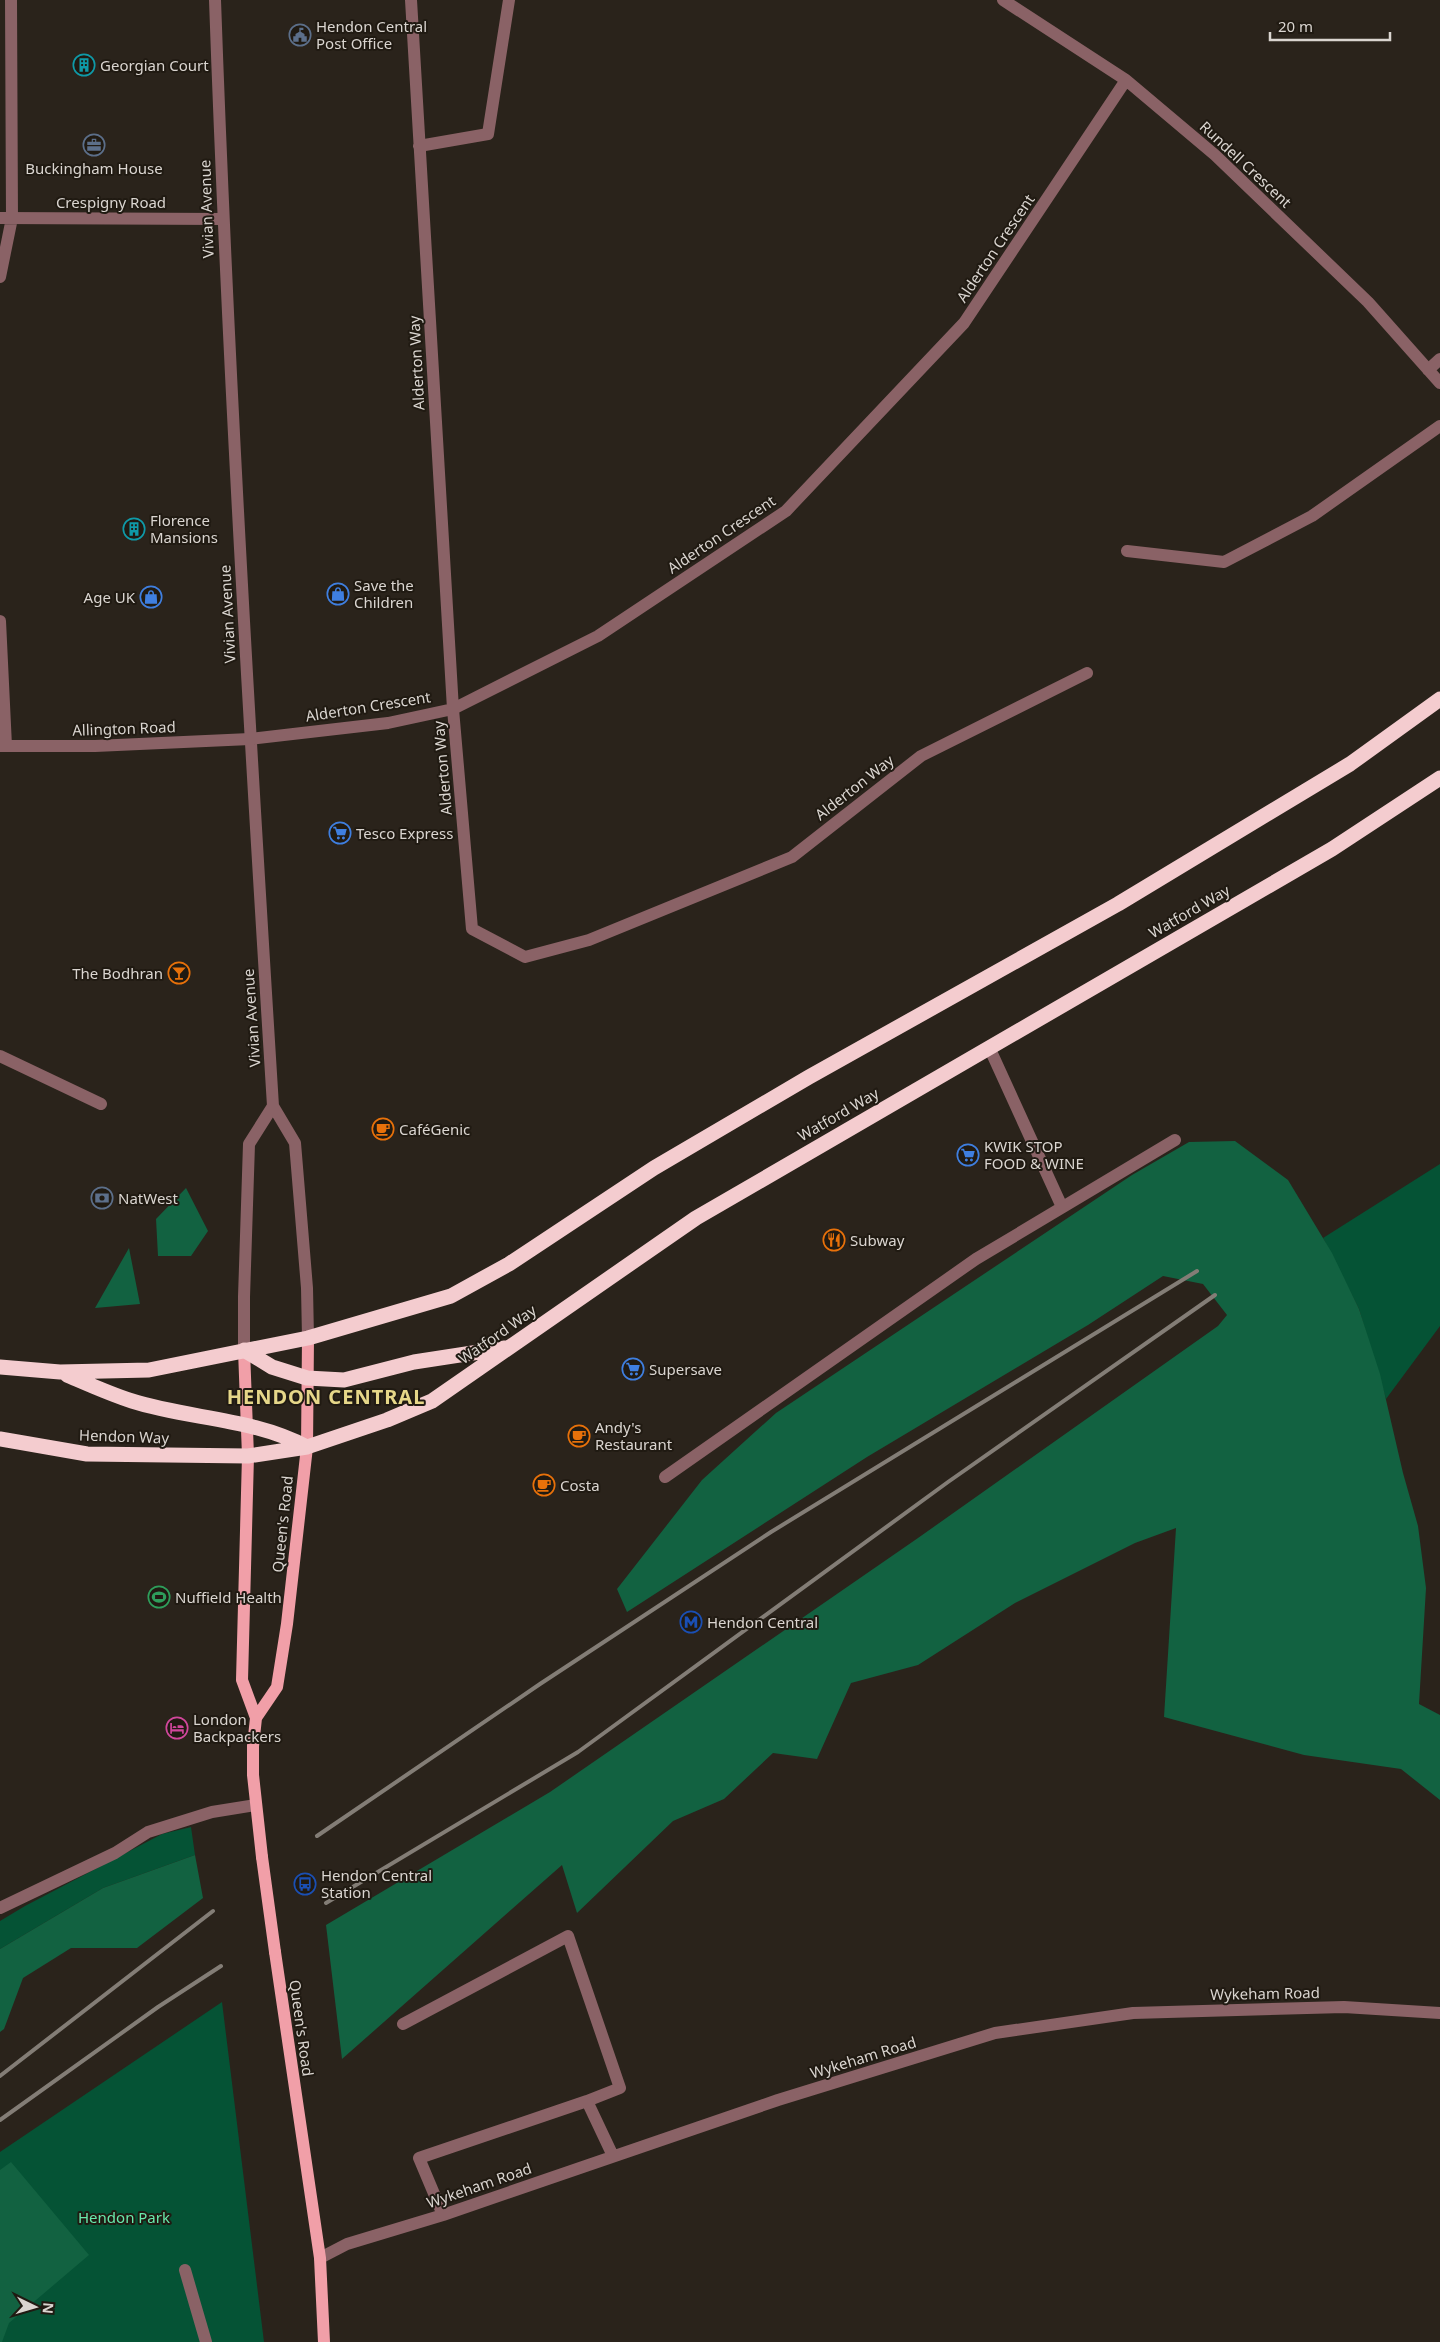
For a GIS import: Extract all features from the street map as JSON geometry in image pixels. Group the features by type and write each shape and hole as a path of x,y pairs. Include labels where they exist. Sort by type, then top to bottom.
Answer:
{"highway":[{"path":"0,1367 60,1372 149,1370 308,1338 451,1296 509,1264 662,1163 809,1077 1118,904 1350,764 1440,699"},
{"name":"Watford Way","path":"248,1456 307,1447 387,1420 432,1401 696,1218 1332,849 1440,778"},
{"path":"244,1350 272,1367 308,1378 344,1380 414,1362 509,1347"},
{"path":"60,1372 131,1401 248,1426 293,1439 307,1447"},
{"name":"Hendon Way","path":"0,1439 87,1454 248,1456"}],"main road":[{"name":"Queen's Road","path":"256,1718 277,1687 296,1551 307,1447 308,1338"},
{"name":"Queen's Road","path":"244,1350 248,1456 242,1680 256,1718 253,1746 256,1805 275,1952 320,2258 324,2342"}],"street":[{"path":"0,277 6,218 11,0"},
{"name":"Vivian Avenue","path":"214,0 223,219 250,739 272,1106 295,1143 307,1288 308,1338"},
{"name":"Alderton Way","path":"410,0 453,709 472,928 525,957 589,940 792,858 921,756 1087,672"},
{"path":"419,146 488,134 510,0"},
{"name":"Rundell Crescent","path":"1003,0 1126,80 1216,155 1368,302 1440,383"},
{"name":"Alderton Crescent","path":"250,739 388,723 453,709 598,636 786,511 964,323 1126,80"},
{"name":"Crespigny Road","path":"6,218 223,219"},
{"path":"1428,370 1440,359"},
{"path":"1127,551 1224,562 1312,516 1440,426"},
{"path":"0,621 3,746"},
{"name":"Allington Road","path":"3,746 95,746 250,739"},
{"path":"989,1047 1062,1207"},
{"path":"0,1056 101,1104"},
{"path":"244,1350 249,1144 272,1106"},
{"path":"665,1477 976,1259 1175,1140"},
{"path":"0,1908 115,1853 148,1832 212,1812 256,1805"},
{"path":"403,2024 568,1936 620,2088 419,2158 443,2215"},
{"name":"Wykeham Road","path":"320,2258 347,2244 443,2215 778,2100 995,2034 1133,2013 1344,2007 1440,2013"},
{"path":"587,2101 613,2156"},
{"path":"185,2270 206,2342"}],"green space":[{"path":"1235,1141 1288,1180 1332,1253 1359,1309 1380,1374 1403,1473 1418,1526 1426,1588 1419,1704 1440,1715 1440,1800 1401,1769 1304,1755 1164,1717 1176,1528 1135,1543 1015,1603 918,1665 851,1683 817,1759 773,1753 724,1799 673,1821 577,1913 562,1865 342,2059 326,1925 550,1792 918,1538 1218,1326 1227,1315 1203,1284 1163,1276 1088,1325 867,1457 627,1612 617,1589 702,1480 776,1413 1132,1175 1189,1142"},
{"path":"1440,1164 1440,1326 1386,1399 1359,1309 1323,1238"},
{"path":"186,1188 208,1231 191,1256 158,1256 156,1219"},
{"path":"129,1248 140,1304 95,1308"},
{"path":"191,1827 195,1855 103,1888 0,1949 0,1921 162,1834"},
{"path":"195,1855 203,1898 137,1948 71,1948 23,1978 4,2029 0,2032 0,1949 103,1888"},
{"name":"Hendon Park","path":"222,2002 264,2342 0,2342 0,2152"},
{"path":"11,2162 89,2255 9,2323 2,2342 0,2342 0,2170"}],"railway":[{"path":"317,1836 540,1684 771,1532 1197,1271"},
{"path":"326,1903 578,1752 948,1482 1215,1295"},
{"path":"0,2076 213,1911"},
{"path":"0,2120 158,2007 221,1966"}],"place":[{"name":"Hendon Central Post Office","path":"300,35"},
{"name":"Georgian Court","path":"84,65"},
{"name":"Buckingham House","path":"94,145"},
{"name":"Florence Mansions","path":"134,529"},
{"name":"Save the Children","path":"338,594"},
{"name":"Age UK","path":"151,597"},
{"name":"Tesco Express","path":"340,833"},
{"name":"The Bodhran","path":"179,973"},
{"name":"CaféGenic","path":"383,1129"},
{"name":"KWIK STOP FOOD & WINE","path":"968,1155"},
{"name":"NatWest","path":"102,1198"},
{"name":"Subway","path":"834,1240"},
{"name":"Supersave","path":"633,1369"},
{"name":"Andy's Restaurant","path":"579,1436"},
{"name":"Costa","path":"544,1485"},
{"name":"Nuffield Health","path":"159,1597"},
{"name":"Hendon Central","path":"691,1622"},
{"name":"London Backpackers","path":"177,1728"},
{"name":"Hendon Central Station","path":"305,1884"}],"district":[{"name":"HENDON CENTRAL","path":"326,1396"}]}
